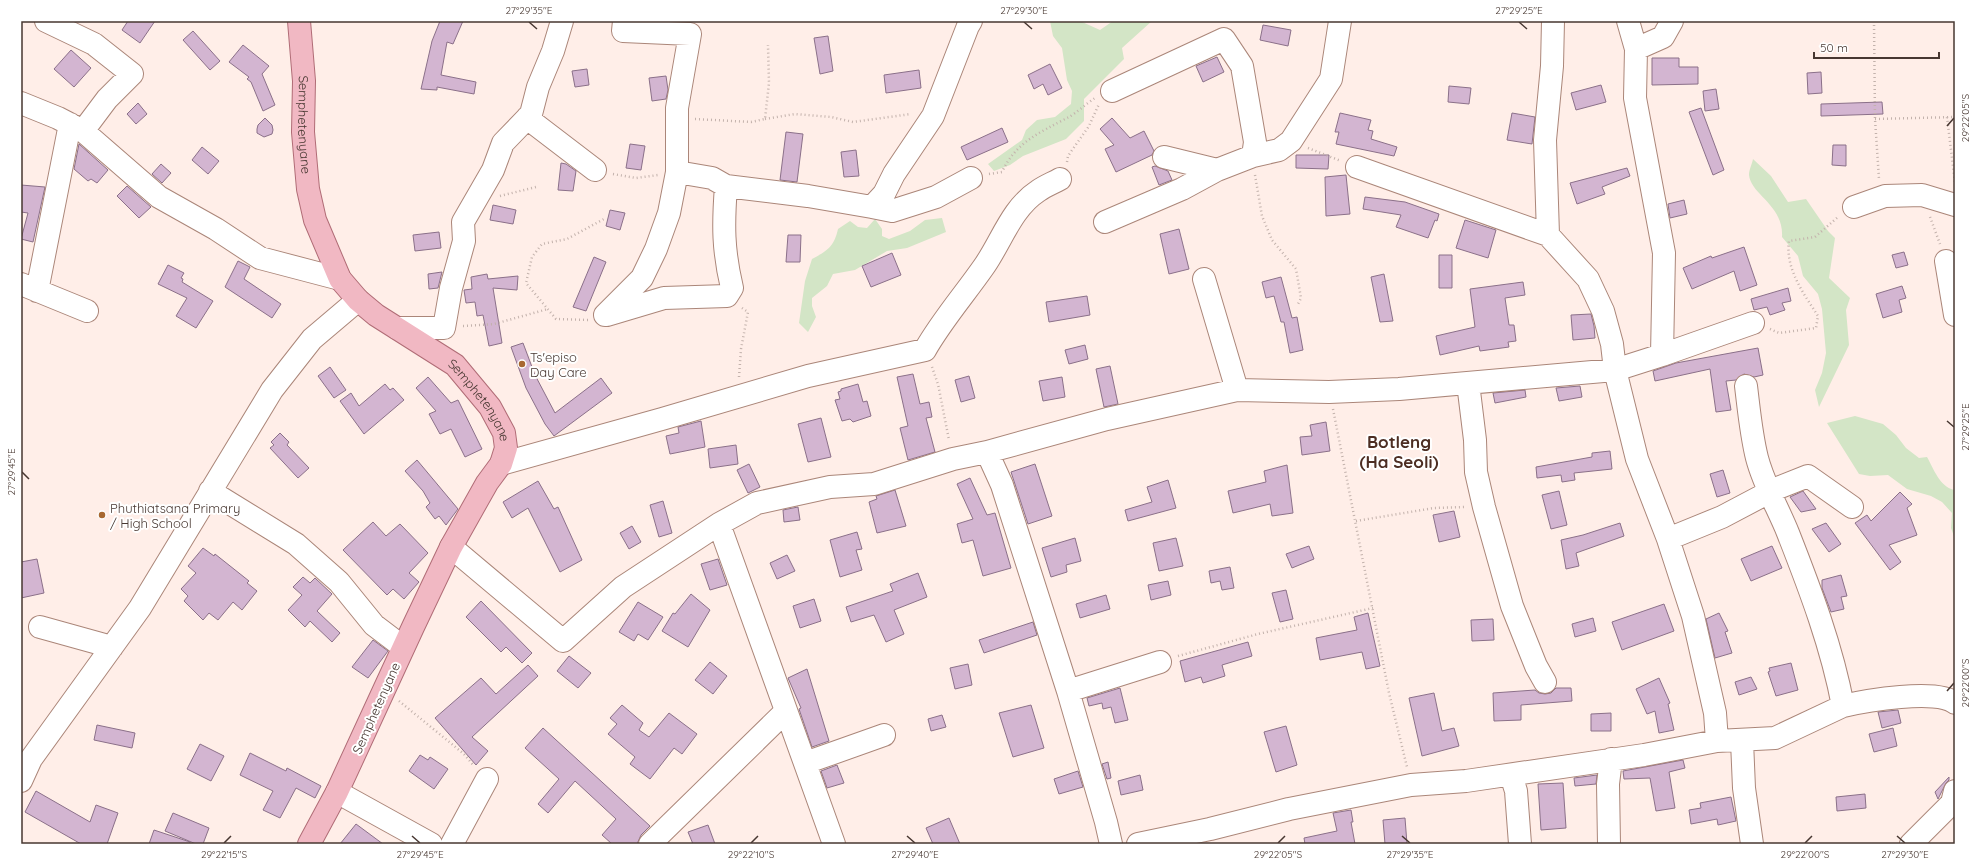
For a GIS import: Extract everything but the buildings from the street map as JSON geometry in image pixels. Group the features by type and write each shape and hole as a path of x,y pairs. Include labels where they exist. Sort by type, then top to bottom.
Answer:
{"main road":[{"name":"Semphetenyane","path":"299,21 304,81 303,132 308,189 315,220 340,279 358,300 376,315 455,365 490,407 504,433 506,448 501,464 487,483 451,547 403,647 337,792 309,844"}],"street":[{"path":"46,21 94,44 132,74 77,128 29,287 87,311"},
{"path":"397,328 444,328 451,288 464,241 463,222 493,170 503,143 531,114 538,87 553,51 562,21"},
{"path":"605,315 642,278 656,249 669,213 677,172 677,108 690,34 623,31 624,21"},
{"path":"872,208 884,194 894,174 933,116 971,21"},
{"path":"1105,222 1182,189 1217,170 1253,156 1279,150 1291,141 1331,79 1340,21"},
{"path":"1548,235 1545,140 1552,66 1552,21"},
{"path":"1628,21 1636,49 1635,98 1664,253 1662,355"},
{"path":"1636,49 1663,37 1672,21"},
{"path":"1112,90 1224,40 1242,66 1255,142 1253,156"},
{"path":"21,103 77,128 159,197 216,229 260,258 340,279"},
{"path":"527,118 595,170"},
{"path":"1164,157 1217,170"},
{"path":"1357,167 1548,235 1588,279 1603,311 1612,344 1615,370 1637,459 1668,539 1693,616 1715,713 1717,741"},
{"path":"677,172 712,178 726,186 808,196 892,211 936,197 971,178"},
{"path":"501,464 808,376 925,350 947,315 986,264 1008,225 1020,208 1037,191 1060,179"},
{"path":"605,315 664,298 727,296 732,288 725,256 723,218 726,186"},
{"path":"1854,207 1885,196 1922,195 1955,205"},
{"path":"1946,261 1955,315"},
{"path":"1204,278 1237,390"},
{"path":"21,781 31,759 140,608 272,390 312,339 358,300"},
{"path":"451,547 563,641 623,587 720,524 757,503 830,487 874,484 953,459 987,452 1107,419 1237,390 1329,392 1399,389 1615,370 1753,323"},
{"path":"1468,383 1475,440 1476,472 1484,507 1512,606 1536,666 1545,682"},
{"path":"1746,386 1754,444 1768,492 1787,532 1822,625 1838,682 1842,706"},
{"path":"987,452 1002,485 1068,691 1111,844"},
{"path":"1668,539 1722,517 1768,492 1808,476 1852,507"},
{"path":"210,491 296,544 339,582 374,626 403,647"},
{"path":"720,524 834,844"},
{"path":"40,627 112,647"},
{"path":"1068,691 1160,662"},
{"path":"1138,844 1163,841 1289,809 1411,785 1466,781 1717,741 1775,738 1842,706 1866,701 1921,696 1951,699 1955,703"},
{"path":"650,844 786,711"},
{"path":"805,763 884,735"},
{"path":"1742,740 1744,788 1752,844"},
{"path":"1609,844 1608,784 1611,759"},
{"path":"1512,774 1516,791 1520,844"},
{"path":"452,844 487,779"},
{"path":"337,792 431,844"},
{"path":"1911,844 1952,803 1955,792"}],"path":[{"path":"1874,21 1877,162 1880,183 1885,196"},
{"path":"765,119 769,83 768,45"},
{"path":"971,178 985,174 1002,172 1008,159 1033,137 1054,123 1069,118 1095,98 1112,90"},
{"path":"1060,179 1066,168 1068,156 1088,126 1100,104 1112,90"},
{"path":"677,118 751,122 795,114 831,117 853,122 905,113 933,116"},
{"path":"1947,117 1955,183"},
{"path":"1875,119 1955,117"},
{"path":"1291,141 1357,167"},
{"path":"1253,156 1262,216 1272,240 1296,269 1301,298 1298,306"},
{"path":"595,170 636,178 677,172"},
{"path":"473,205 536,187"},
{"path":"1922,195 1946,261"},
{"path":"1753,323 1779,333 1816,328 1818,316 1795,279 1787,252 1789,242 1815,237 1833,220 1854,207"},
{"path":"604,219 567,239 542,244 532,257 526,283 556,319 588,320 605,315"},
{"path":"727,296 748,312 741,349 739,396"},
{"path":"444,328 494,324 548,309"},
{"path":"925,350 938,384 953,459"},
{"path":"1329,392 1374,608 1389,693 1411,785"},
{"path":"1356,520 1434,508 1484,507"},
{"path":"1160,662 1250,636 1374,608"},
{"path":"385,689 464,754 487,779"}],"green space":[{"path":"1050,21 1080,21 1100,30 1113,21 1152,21 1122,48 1124,59 1084,99 1084,121 1066,139 1023,156 1010,165 994,171 988,164 1022,140 1026,130 1037,120 1055,117 1071,104 1072,91 1067,80 1062,48 1053,36"},
{"path":"1753,159 1771,176 1788,202 1806,199 1828,231 1835,238 1829,278 1850,298 1846,310 1849,345 1819,407 1815,390 1822,373 1826,353 1822,309 1818,294 1803,276 1798,256 1782,237 1778,217 1751,182 1749,173"},
{"path":"942,218 946,232 907,248 887,251 855,270 833,274 827,286 812,298 812,306 816,317 808,332 799,323 805,281 812,259 829,248 838,229 850,221 858,227 867,228 875,219 882,229 882,236 889,239 910,231 925,220"},
{"path":"1855,416 1883,424 1896,435 1906,448 1919,458 1927,457 1944,485 1954,490 1955,485 1955,539 1951,528 1952,513 1942,502 1931,496 1907,489 1888,475 1870,476 1859,474 1827,423"}],"place":[{"name":"Ts'episo Day Care","path":"522,364"},
{"name":"Phuthiatsana Primary / High School","path":"102,515"}],"district":[{"name":"Botleng (Ha Seoli)","path":"1399,452"}]}
